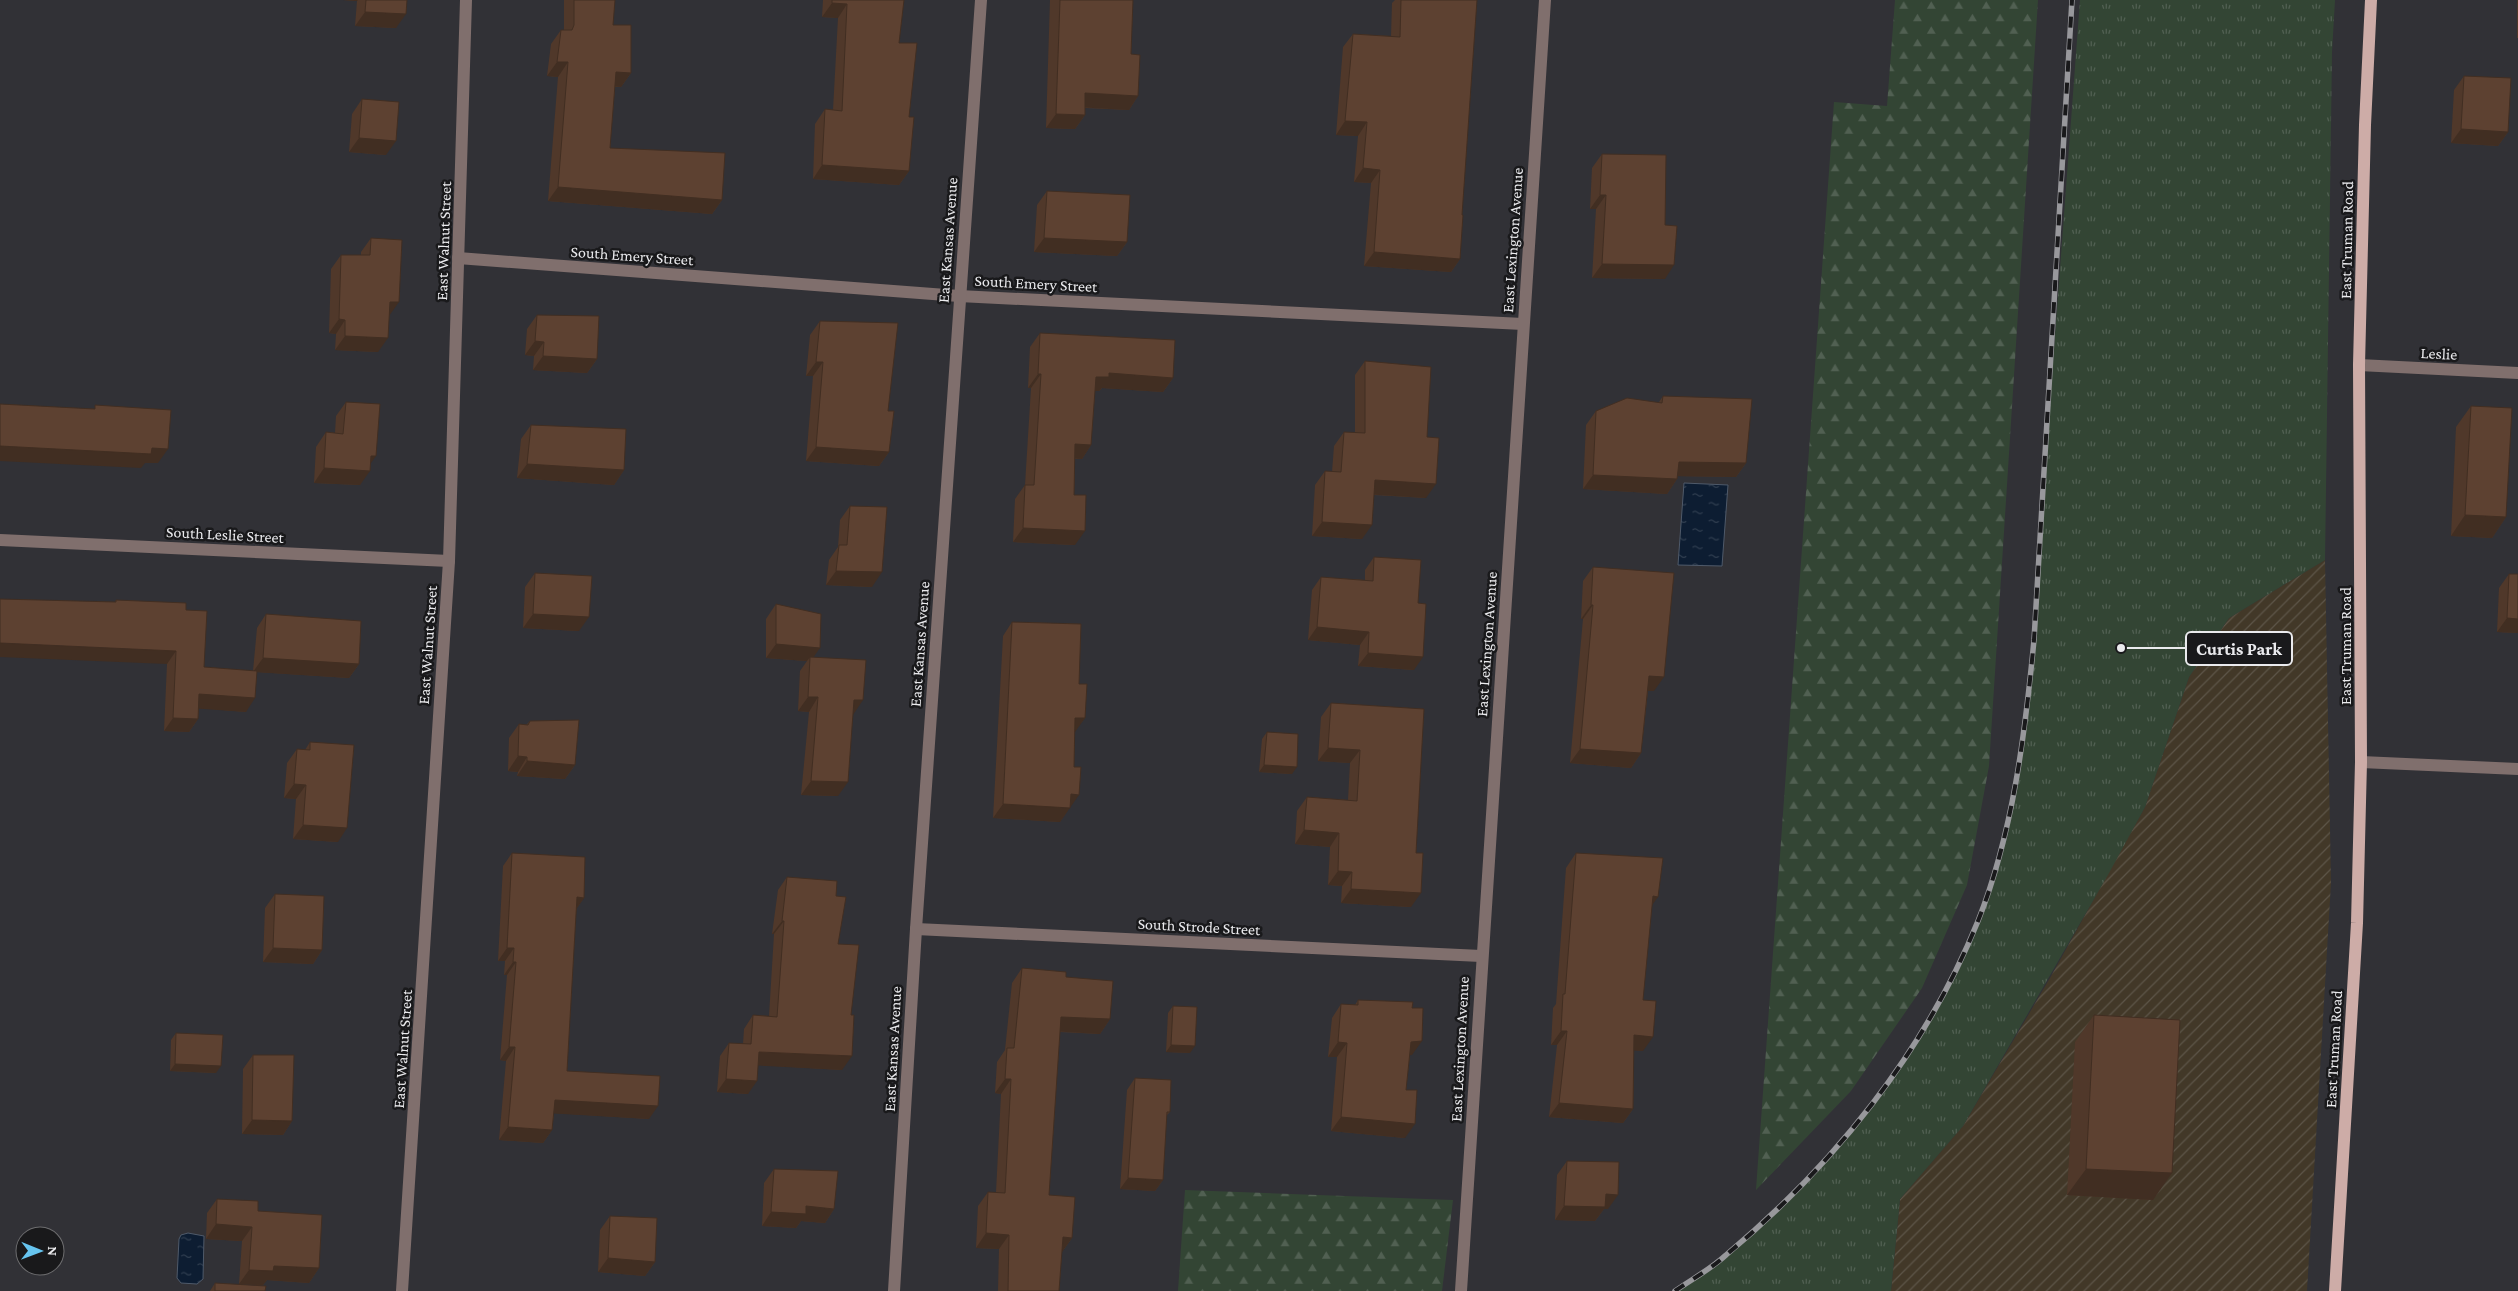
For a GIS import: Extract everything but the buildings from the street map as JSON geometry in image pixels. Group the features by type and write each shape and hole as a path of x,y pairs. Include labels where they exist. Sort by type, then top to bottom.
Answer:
{"main road":[{"name":"East Truman Road","path":"2335,1291 2357,923 2361,762 2359,365 2365,125 2371,0"}],"street":[{"name":"East Walnut Street","path":"402,1291 449,561 466,0"},
{"name":"East Kansas Avenue","path":"894,1291 916,929 980,0"},
{"name":"East Lexington Avenue","path":"1461,1291 1481,956 1545,0"},
{"name":"South Emery Street","path":"458,258 959,296 1523,324"},
{"name":"Leslie","path":"2359,365 2518,373"},
{"name":"South Leslie Street","path":"0,540 449,561"},
{"path":"2361,762 2518,769"},
{"name":"South Strode Street","path":"916,929 1481,956"}],"shaded area":[{"path":"2325,560 2331,883 2307,1291 1891,1291 1900,1199 1963,1126 2050,978 2145,807 2189,677 2229,618"}],"green space":[{"path":"1895,0 2038,0 1989,766 1967,885 1922,988 1851,1091 1756,1190 1834,102 1887,106"},
{"path":"2080,0 2335,0 2332,52 2325,560 2229,618 2189,677 2145,807 2109,873 1963,1126 1900,1199 1891,1291 1675,1291 1725,1257 1827,1159 1865,1115 1905,1059 1945,992 1978,920 2000,850 2016,778 2028,699"},
{"path":"1185,1190 1453,1200 1442,1291 1178,1291"}],"water":[{"path":"1684,483 1728,485 1722,566 1678,565"},
{"path":"188,1233 204,1236 203,1279 197,1284 181,1283 177,1278 179,1239 181,1235"}],"railway":[{"path":"1675,1291 1714,1265 1766,1220 1839,1144 1873,1103 1903,1061 1931,1016 1956,969 1978,921 1990,888 2009,818 2016,783 2034,640 2072,0"}],"place":[{"name":"Curtis Park","path":"2121,648"}]}
